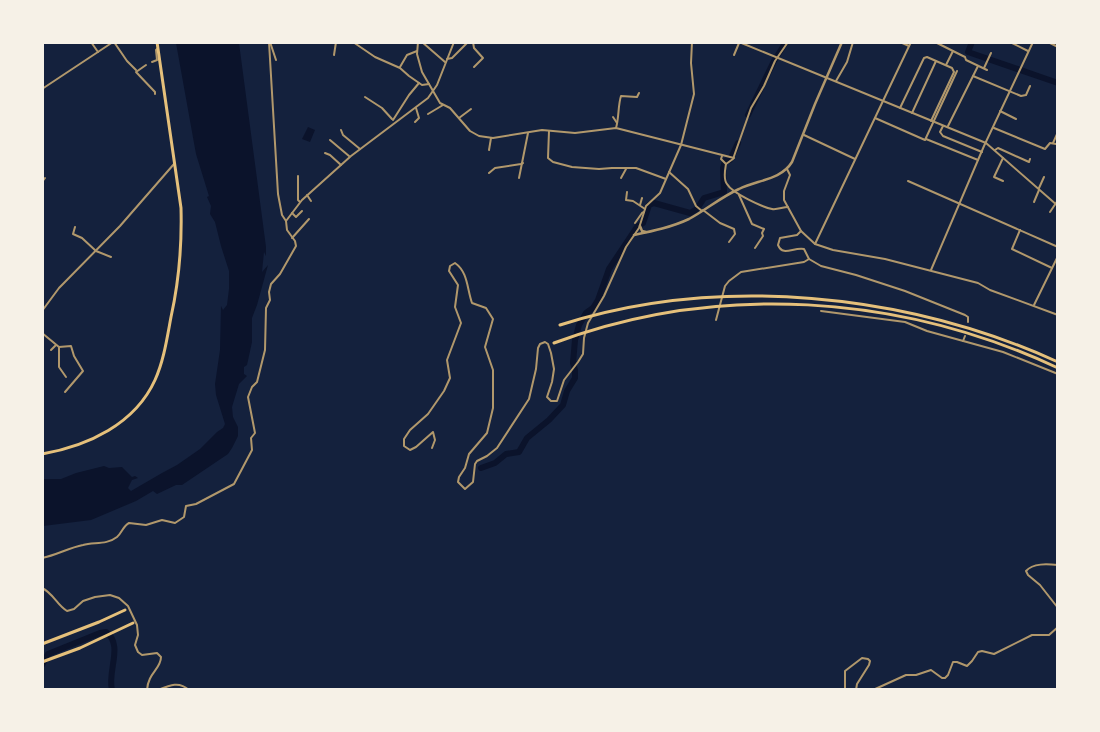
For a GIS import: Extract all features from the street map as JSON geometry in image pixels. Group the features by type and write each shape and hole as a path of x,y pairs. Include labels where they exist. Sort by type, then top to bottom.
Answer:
{"highway":[{"path":"42,454 72,447 105,434 121,422 138,406 155,379 168,337 178,277 182,233 176,162 157,42"},
{"path":"562,324 646,305 694,299 784,297 831,300 914,314 982,332 1058,362"},
{"path":"554,343 630,319 697,307 760,303 822,305 897,315 980,337 1020,351 1058,368"},
{"path":"42,644 99,622 123,610"},
{"path":"42,662 80,648 131,624"}],"street":[{"path":"91,42 98,52"},
{"path":"42,89 114,42 127,61 155,94"},
{"path":"269,42 276,60"},
{"path":"42,558 57,555 68,548 83,544 102,543 112,540 120,534 129,522 146,525 162,520 175,523 184,517 186,506 196,504 205,498 219,494 237,481 252,450 251,438 254,433 248,397 252,387 257,382 265,350 265,315 270,300 269,292 271,284 280,274 295,249 295,244 287,230 286,221 282,214 278,194 269,42"},
{"path":"334,54 336,42"},
{"path":"353,42 375,57 400,67 419,83 425,86 429,84"},
{"path":"418,42 417,51 422,72 440,103 450,108 475,135 491,138 542,130 575,133 616,128 681,145 721,158 732,158"},
{"path":"422,42 446,62"},
{"path":"286,221 300,202 350,157 416,108 434,91 454,42"},
{"path":"447,59 452,58 468,42"},
{"path":"473,42 474,48 483,58 474,68"},
{"path":"432,448 435,440 433,432 410,450 404,446 404,438 436,405 450,378 447,360 461,323 455,307 458,285 449,271 452,264 461,268 468,284 472,303 489,310 493,319 486,347 493,370 494,408 488,433 469,454 465,468 459,477 458,482 465,489 471,485 477,461 488,456 497,448 529,399 540,344 545,342 548,344 551,353 553,375 547,397 551,401 557,401 564,380 583,354 584,338 588,323 604,296 626,246 640,226 645,208 660,192 681,145 694,94 691,63 692,42"},
{"path":"725,163 732,162 751,108 788,42"},
{"path":"634,236 683,222 734,191 777,176 787,169 792,162 802,134 842,42"},
{"path":"836,82 847,62 853,42"},
{"path":"900,42 909,46"},
{"path":"815,244 911,42"},
{"path":"935,42 987,70"},
{"path":"1010,42 1028,52"},
{"path":"931,270 978,160 1033,42"},
{"path":"1048,42 1058,46"},
{"path":"734,55 739,43 745,44 986,143 1058,206"},
{"path":"152,62 157,60 156,50 158,48"},
{"path":"400,67 407,55 417,51"},
{"path":"946,65 953,51"},
{"path":"984,68 991,53"},
{"path":"900,108 924,58 927,56 952,68 954,72 926,138"},
{"path":"912,113 936,61"},
{"path":"136,71 146,65"},
{"path":"947,127 978,66"},
{"path":"932,121 957,71"},
{"path":"973,76 1009,92 1024,96 1030,86"},
{"path":"392,125 393,120 409,95 419,83"},
{"path":"616,128 621,96 637,98 639,93"},
{"path":"365,98 382,108 393,120"},
{"path":"428,114 443,105"},
{"path":"415,122 419,118 416,108"},
{"path":"459,118 471,109"},
{"path":"1000,111 1016,119"},
{"path":"613,117 617,123"},
{"path":"875,118 978,160"},
{"path":"943,126 940,132 943,136 982,152"},
{"path":"993,127 1045,150 1053,143 1058,132"},
{"path":"341,130 343,135 360,150"},
{"path":"549,131 548,158 552,162 572,167 599,170 612,168 638,169 666,179"},
{"path":"519,178 528,133"},
{"path":"802,134 855,159"},
{"path":"489,150 491,138"},
{"path":"330,140 350,157"},
{"path":"995,150 998,148 1029,162 1030,159"},
{"path":"325,153 341,165"},
{"path":"721,158 725,163 725,181 739,195 771,208 788,208"},
{"path":"1003,158 994,177 1003,182"},
{"path":"42,311 59,288 126,219 176,162"},
{"path":"489,173 495,168 523,162"},
{"path":"621,178 626,168"},
{"path":"787,169 790,177 783,194 784,200 801,231 815,244 833,250 885,259 931,270 978,283 990,290 1058,315"},
{"path":"669,172 688,189 696,206 720,223 734,229 735,234 729,242"},
{"path":"300,202 298,200 298,177 303,179"},
{"path":"1034,202 1044,177"},
{"path":"42,182 45,178"},
{"path":"908,181 1058,247"},
{"path":"627,192 626,200 645,208"},
{"path":"307,195 312,201"},
{"path":"739,195 752,224 764,229 763,236 755,248"},
{"path":"640,206 642,198"},
{"path":"1050,212 1058,200"},
{"path":"292,213 296,217 302,211"},
{"path":"635,223 644,212"},
{"path":"292,238 309,220"},
{"path":"640,226 642,231 647,232"},
{"path":"75,227 74,235 82,238 96,251 111,257"},
{"path":"1020,230 1012,249 1052,268"},
{"path":"801,231 797,235 780,238 778,245 780,250 784,252 797,248 804,249 809,259 821,266 856,275 936,303 965,315 968,317 968,322"},
{"path":"1034,305 1058,256"},
{"path":"716,320 725,286 740,272 804,262 809,259"},
{"path":"821,311 905,322 1003,352 1058,374"},
{"path":"42,333 59,347 59,367 66,377"},
{"path":"963,341 965,336"},
{"path":"51,350 56,344"},
{"path":"59,347 71,346 74,356 83,371 65,392"},
{"path":"1058,566 1044,564 1026,571 1028,576 1040,584 1058,608"},
{"path":"42,588 50,592 56,602 67,611 74,609 84,601 103,596 114,596 126,603 137,625 138,635 135,645 138,652 142,654 157,653 161,658 160,664 152,674 147,690"},
{"path":"873,690 906,675 916,675 931,670 945,678 948,675 952,662 967,666 978,652 994,654 1032,635 1049,635 1058,627"},
{"path":"845,690 845,671 862,658 868,659 869,665 857,684 856,690"},
{"path":"158,690 177,684 184,685 189,690"}],"water":[{"path":"176,43 239,43 266,247 262,272 268,265 252,318 252,342 247,365 244,367 244,374 247,376 239,384 232,407 233,417 238,427 238,436 228,454 182,485 176,485 157,494 153,491 136,501 91,520 43,526 43,479 61,479 104,466 109,468 122,467 132,477 138,478 132,480 128,488 131,491 177,465 200,449 225,424 216,395 215,384 220,350 221,306 223,310 227,305 229,271 215,222 210,214 211,206 207,197 209,196 196,154"},
{"path":"308,127 315,130 310,142 302,139"}],"waterway":[{"path":"748,115 774,61 786,42"},
{"path":"972,42 968,52 1058,83"},
{"path":"481,468 495,463 506,454 519,452 527,438 549,420 563,405 567,391 575,378 573,363 575,340 579,325 586,313 593,308 598,300 609,269 637,227 643,223 649,205 654,203 690,213 697,209 704,198 724,192 723,168 725,161 730,160 738,143"},
{"path":"42,665 48,654 106,632 114,644 111,675 112,690"}]}
